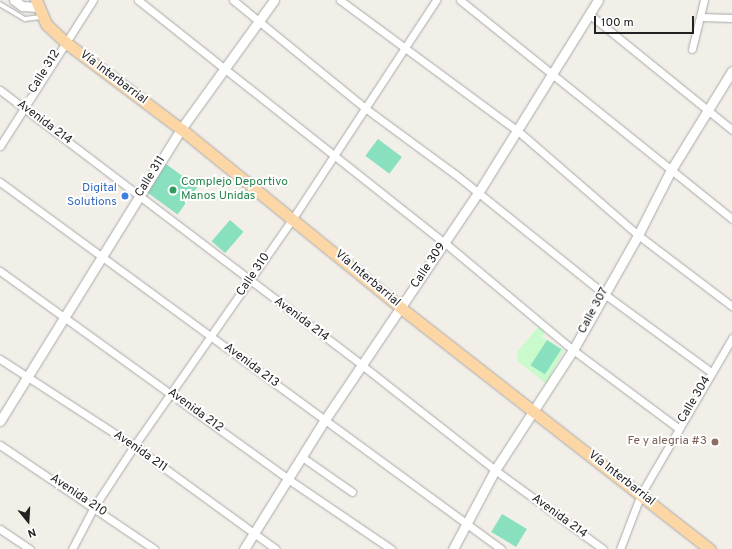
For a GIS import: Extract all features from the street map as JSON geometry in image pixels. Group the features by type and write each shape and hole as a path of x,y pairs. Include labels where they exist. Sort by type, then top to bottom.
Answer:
{"main road":[{"name":"Vía Interbarrial","path":"38,8 65,42 181,129 293,218 401,308 710,549"}],"street":[{"path":"14,0 22,6 38,8"},
{"name":"Calle 312","path":"0,146 93,0"},
{"path":"138,0 445,243 573,350 678,428"},
{"path":"233,0 365,108 478,193 603,293 711,372"},
{"name":"Calle 311","path":"0,421 181,129 274,0"},
{"path":"340,0 518,131 638,235 732,306"},
{"name":"Calle 310","path":"72,549 94,507 134,446 212,337 293,218 436,0"},
{"path":"460,0 732,219"},
{"name":"Calle 309","path":"244,549 324,421 363,366 518,131 552,73 598,0"},
{"path":"692,49 704,0"},
{"path":"589,14 732,130"},
{"path":"701,17 732,18"},
{"name":"Calle 307","path":"453,549 495,470 573,350 603,293 638,235 671,170 706,110 732,71"},
{"name":"Avenida 214","path":"0,90 363,366 495,470 603,549"},
{"name":"Avenida 213","path":"0,182 101,258 212,337 324,421 500,549"},
{"name":"Avenida 212","path":"0,271 171,393 288,479 391,549"},
{"name":"Calle 304","path":"620,549 641,494 678,428 732,338"},
{"name":"Avenida 211","path":"0,359 26,378 134,446 276,549"},
{"name":"Avenida 210","path":"0,445 94,507 154,549"},
{"path":"302,457 352,492"},
{"path":"0,529 30,549"}],"lane":[{"path":"0,4 25,19 38,8"}],"green space":[{"path":"378,139 402,157 389,174 365,156"},
{"name":"Complejo Deportivo Manos Unidas","path":"166,164 198,187 178,214 146,192"},
{"path":"230,220 244,232 225,253 212,241"},
{"path":"539,326 545,332 542,337 564,350 546,384 518,361 517,352"},
{"path":"547,340 561,349 545,374 531,365"},
{"path":"502,514 527,529 516,547 491,532"}],"place":[{"name":"Complejo Deportivo Manos Unidas","path":"173,190"},
{"name":"Digital Solutions","path":"125,196"},
{"name":"Fe y alegria #3","path":"715,442"}]}
